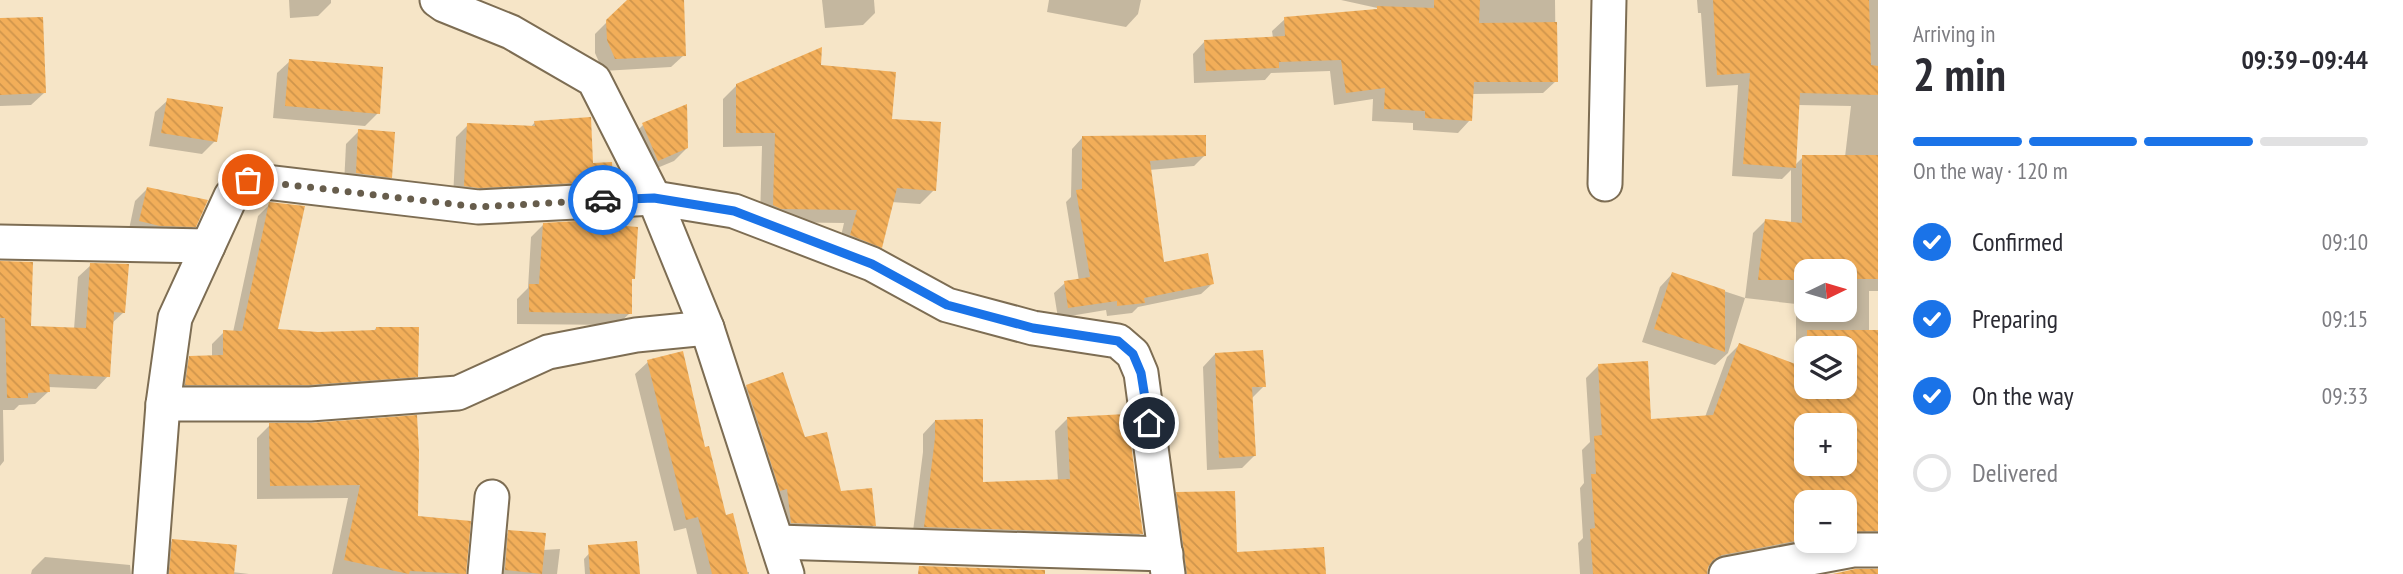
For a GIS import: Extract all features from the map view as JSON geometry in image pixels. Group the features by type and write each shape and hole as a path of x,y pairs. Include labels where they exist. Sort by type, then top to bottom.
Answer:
{"street":[{"path":"438,0 444,5 512,32 594,80 654,198 708,328 787,574"},
{"path":"1605,184 1609,0"},
{"path":"150,574 163,404 176,318 231,195 248,180 478,207 654,198 734,211 872,264 947,305 1033,328 1118,341 1133,354 1141,373 1167,564 777,542"},
{"path":"0,242 208,246"},
{"path":"163,404 310,404 458,393 548,352 636,335 708,328"},
{"path":"485,574 492,497"},
{"path":"1726,574 1853,550 1878,550"}],"building":[{"path":"627,0 684,0 686,56 615,59 607,40 606,20"},
{"path":"1434,0 1480,0 1479,23 1557,22 1558,82 1474,82 1472,121 1425,118 1425,111 1384,109 1385,88 1346,93 1341,60 1279,62 1279,68 1206,71 1204,40 1285,36 1284,17 1377,9 1377,6 1434,8"},
{"path":"1713,0 1869,0 1871,65 1878,66 1878,95 1800,93 1796,168 1743,164 1750,73 1717,75"},
{"path":"43,17 46,93 0,95 0,18"},
{"path":"822,47 821,65 896,72 892,119 941,122 936,191 897,188 882,248 850,235 857,210 781,209 773,205 775,133 736,133 736,84"},
{"path":"289,59 383,67 380,114 285,106"},
{"path":"167,98 223,107 217,142 161,133"},
{"path":"687,104 688,148 658,161 642,123"},
{"path":"591,117 593,163 612,162 613,181 479,188 464,186 467,123 535,126 534,121"},
{"path":"358,129 395,132 392,178 356,173"},
{"path":"1206,135 1206,156 1150,161 1164,262 1208,253 1214,284 1144,298 1145,303 1117,306 1117,301 1068,308 1064,281 1090,277 1076,190 1082,189 1082,136"},
{"path":"1802,155 1878,155 1878,279 1857,279 1857,259 1794,259 1794,280 1758,280 1765,219 1802,223"},
{"path":"147,187 208,200 196,227 160,226 139,221"},
{"path":"269,202 305,206 278,329 318,332 376,330 376,327 419,327 418,377 309,385 185,385 189,356 223,355 223,330 242,331"},
{"path":"613,219 614,225 638,227 635,279 632,279 632,314 529,312 529,284 539,284 543,223"},
{"path":"0,261 33,262 31,326 86,328 90,263 129,264 125,313 114,312 110,377 49,374 50,392 28,393 28,398 7,398 5,318 0,318"},
{"path":"1672,272 1725,290 1725,352 1654,329"},
{"path":"1807,330 1878,330 1878,531 1857,532 1857,490 1794,490 1794,541 1722,555 1713,560 1707,574 1593,574 1590,529 1595,528 1591,474 1596,474 1594,436 1602,435 1598,364 1648,361 1651,419 1713,415 1739,343 1794,364 1794,399 1857,399 1857,336 1807,336"},
{"path":"1263,350 1266,387 1252,387 1256,456 1219,458 1215,353"},
{"path":"683,351 705,447 709,446 726,515 733,513 748,574 712,574 698,517 686,520 647,360"},
{"path":"783,372 805,437 827,432 841,491 872,488 876,526 791,523 787,489 780,491 746,385"},
{"path":"1127,414 1143,534 924,527 935,420 983,419 983,482 1070,479 1067,417"},
{"path":"417,415 418,516 471,521 466,574 410,571 409,574 344,560 360,485 270,486 269,423 311,423"},
{"path":"1235,491 1237,552 1324,547 1326,574 1187,574 1176,492"},
{"path":"508,530 546,533 542,574 505,570"},
{"path":"172,539 237,545 234,574 169,574"},
{"path":"637,541 640,574 590,574 588,545"},
{"path":"919,566 1045,570 1045,574 918,574"},
{"path":"1855,569 1878,569 1878,574 1833,574"}],"way so far":[{"path":"248,180 478,207 603,200"}],"route":[{"path":"603,200 654,198 734,211 872,264 947,305 1033,328 1118,341 1133,354 1141,373 1149,423"}]}
